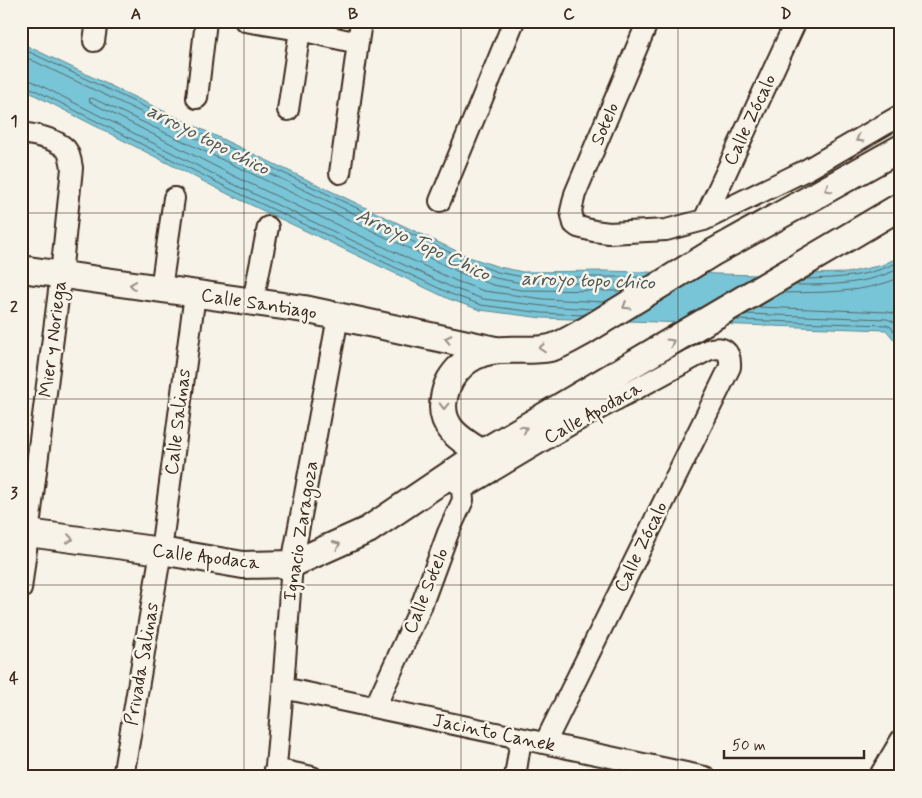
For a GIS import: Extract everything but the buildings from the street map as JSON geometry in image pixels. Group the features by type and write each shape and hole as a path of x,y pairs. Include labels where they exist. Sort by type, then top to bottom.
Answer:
{"main road":[{"path":"482,453 458,438 449,429 442,409 448,381 472,357 495,350 550,348 585,331 712,253 901,148"},
{"name":"Calle Apodaca","path":"25,533 161,551 243,565 292,564 368,530 456,482 482,453 901,206"},
{"name":"Calle Santiago","path":"21,269 304,309 495,350"}],"street":[{"path":"94,42 96,21"},
{"path":"197,98 206,21"},
{"path":"245,21 300,30 358,43"},
{"path":"340,174 361,21"},
{"path":"440,201 514,21"},
{"name":"Sotelo","path":"648,21 575,194 571,211 574,224 578,227 594,231 637,232 666,230 704,220"},
{"name":"Calle Zócalo","path":"704,220 796,21"},
{"path":"288,110 300,30"},
{"path":"704,220 808,169 901,115"},
{"name":"Mier y Noriega","path":"21,133 40,136 66,149 72,168 60,275 25,533 21,589"},
{"path":"161,289 174,198"},
{"path":"253,302 268,227"},
{"name":"Calle Salinas","path":"161,551 195,294"},
{"name":"Ignacio Zaragoza","path":"275,773 292,564 338,317"},
{"name":"Calle Apodaca","path":"456,482 556,433 708,350 727,351"},
{"name":"Calle Zócalo","path":"545,743 730,367 731,358 727,351"},
{"name":"Calle Sotelo","path":"375,707 420,610 448,533 463,500 456,482"},
{"name":"Privada Salinas","path":"123,777 161,551"},
{"name":"Jacinto Canek","path":"283,688 705,777"},
{"path":"515,777 520,739"},
{"path":"879,777 901,740"},
{"path":"275,773 312,777"}],"water":[{"path":"21,43 469,257 499,267 523,272 605,271 758,275 847,273 882,265 901,256 901,348 886,330 542,318 480,310 449,299 228,194 21,88"}],"water label":[{"name":"arroyo topo chico","path":"208,140"},
{"name":"Arroyo Topo Chico","path":"423,245"},
{"name":"arroyo topo chico","path":"588,281"}]}
